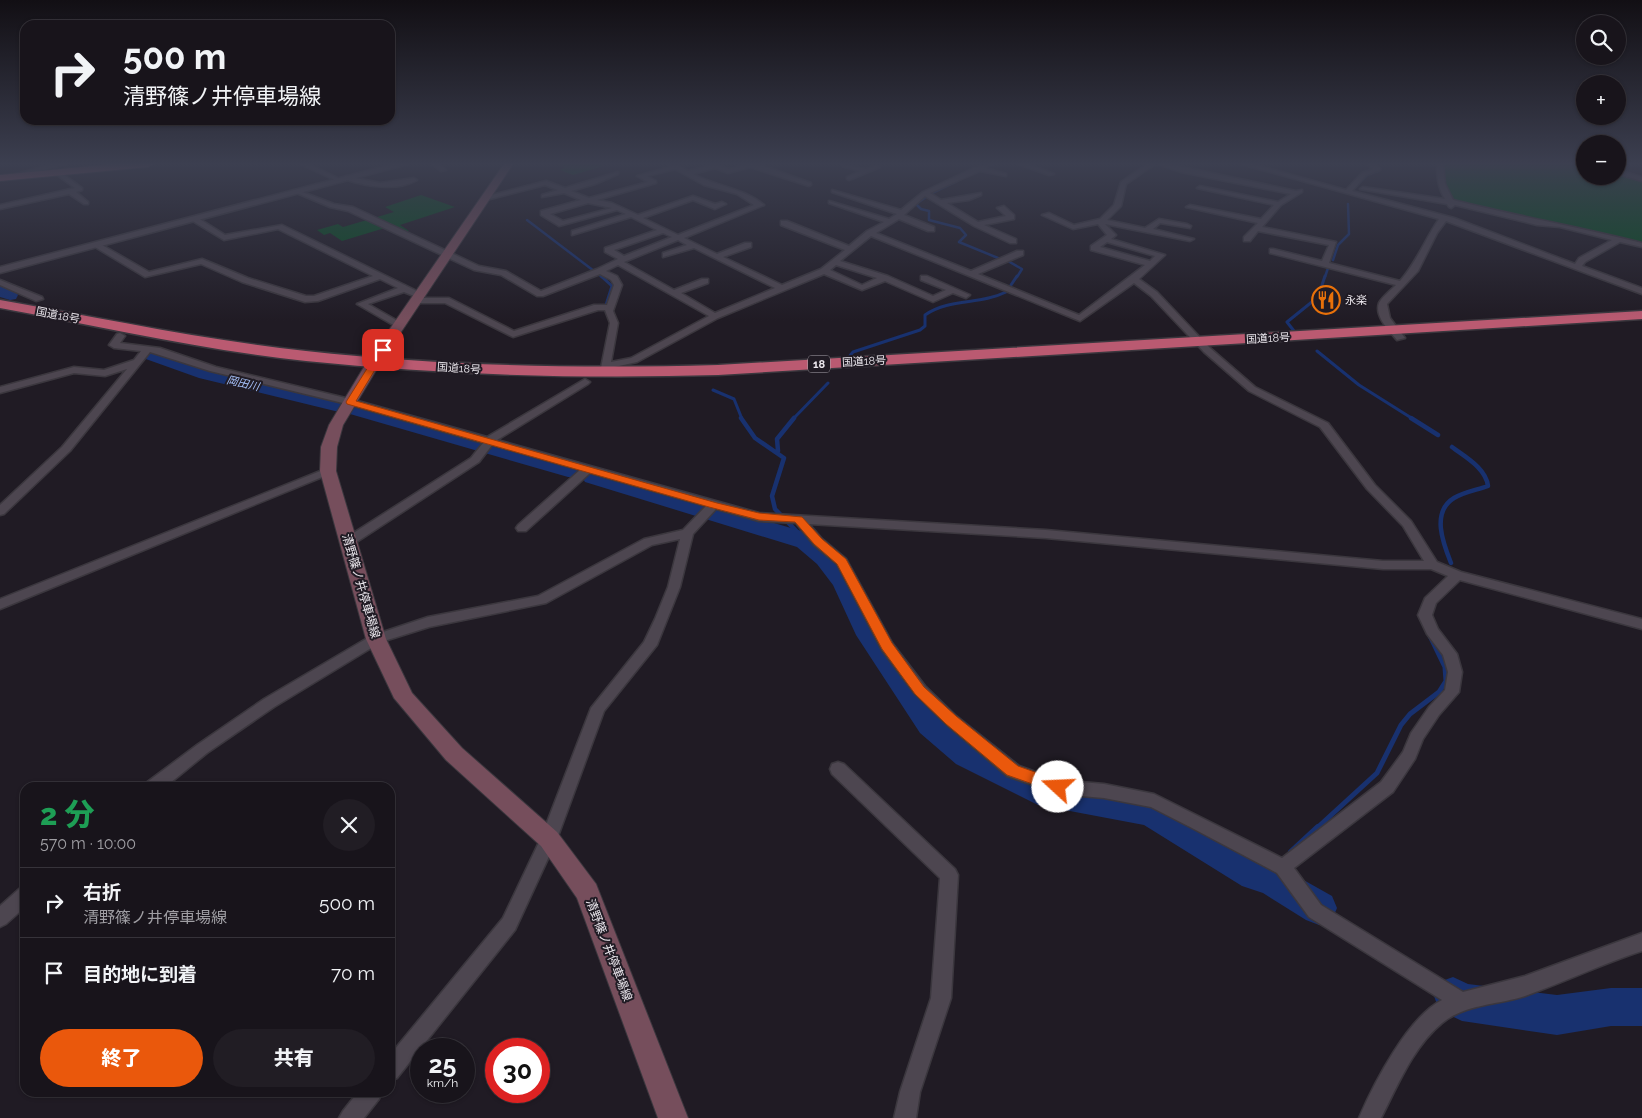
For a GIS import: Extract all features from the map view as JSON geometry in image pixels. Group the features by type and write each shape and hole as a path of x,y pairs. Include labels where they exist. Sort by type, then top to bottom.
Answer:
{"highway":[{"name":"国道18号","path":"0,304 222,345 372,367 585,382 714,379 1074,360 1203,346"},
{"name":"国道18号","path":"0,314 295,367 605,370 718,370 1203,346 1397,334 1642,315"},
{"name":"国道18号","path":"1397,334 1642,323"}],"main road":[{"name":"清野篠ノ井停車場線","path":"474,216 372,367 336,425 328,447 328,471 376,639 404,698 454,754 549,839 587,892 673,1118"}],"street":[{"path":"0,270 99,247 208,216"},
{"path":"365,216 447,256 477,268 503,273 540,294 732,216"},
{"path":"549,216 562,224 589,216"},
{"path":"874,216 891,222"},
{"path":"600,271 614,278 618,285 609,311 614,323 605,370 634,360 715,316 824,271 870,233 898,216"},
{"path":"905,216 930,229"},
{"path":"964,216 1013,241"},
{"path":"977,224 1011,216"},
{"path":"1049,216 1073,227 1102,221 1190,239"},
{"path":"1107,216 1101,225 1112,235 1094,248 1152,264"},
{"path":"1245,216 1264,222"},
{"path":"1247,240 1269,216"},
{"path":"1437,216 1642,291"},
{"path":"1509,216 1537,223 1560,225 1642,246"},
{"path":"575,233 633,217 783,289"},
{"path":"1397,334 1382,313 1382,304 1403,284 1420,261 1433,233 1447,219"},
{"path":"195,220 224,238 279,227 419,298 446,300 513,334 597,307 610,308"},
{"path":"1147,230 1159,221 1187,226"},
{"path":"784,223 850,249"},
{"path":"1258,229 1333,244 1326,262"},
{"path":"662,231 608,250 674,293 715,316"},
{"path":"870,233 1080,318 1134,279 1162,255 1106,240"},
{"path":"1577,267 1582,260 1618,240"},
{"path":"714,257 748,245"},
{"path":"666,255 692,246"},
{"path":"99,247 148,275 202,261 245,280 305,299 314,299 379,277"},
{"path":"1273,251 1326,262 1403,284"},
{"path":"971,274 1020,252"},
{"path":"834,262 885,278 933,299 953,290"},
{"path":"824,271 862,288 885,278"},
{"path":"924,278 966,295"},
{"path":"1134,279 1154,294 1203,346 1252,388 1324,425 1371,487 1407,524 1433,565"},
{"path":"674,293 705,281"},
{"path":"0,282 39,299"},
{"path":"400,326 361,304 404,289"},
{"path":"120,336 114,345 157,350 213,369 350,402 487,445 588,469 710,509 759,517 1046,534 1383,565 1433,565 1457,575 1642,624"},
{"path":"0,511 66,449 146,350"},
{"path":"0,390 74,370 105,374 137,362"},
{"path":"348,542 475,460 487,445 585,382"},
{"path":"522,528 588,469"},
{"path":"0,604 328,471"},
{"path":"395,1065 509,924 549,839 598,708 650,645 674,587 687,533 710,509"},
{"path":"793,518 842,562 887,646 920,690 951,720 1012,771 1058,787 1104,791 1154,801 1283,868 1315,911 1462,1002"},
{"path":"160,782 202,749 269,703 376,639 428,622 541,600 648,542 687,533"},
{"path":"1283,868 1387,787 1410,755 1416,737 1452,692 1455,672 1450,654 1432,631 1425,615 1430,602 1457,575"},
{"path":"838,769 949,875 941,998 910,1092 905,1118"},
{"path":"0,918 20,900"},
{"path":"1370,1118 1409,1046 1436,1015 1462,1002 1524,986 1608,952 1642,942"},
{"path":"350,1118 368,1097"}],"green space":[{"path":"380,216 427,216 400,225 409,231 404,234 388,227 342,241 330,233 324,235 317,230 338,224 343,227"},
{"path":"1519,216 1642,216 1642,243 1559,223"}],"waterway":[{"path":"929,216 929,220 960,228 966,235 959,242 998,258"},
{"path":"1333,260 1338,245 1349,234 1348,216"},
{"path":"527,220 594,271"},
{"path":"1008,261 1022,269 1017,277"},
{"path":"1325,277 1329,265"},
{"path":"601,276 612,286 606,305"},
{"path":"1011,285 1017,276"},
{"path":"1294,331 1287,322 1318,297 1325,276"},
{"name":"岡田川","path":"0,290 10,295"},
{"path":"848,358 853,352 920,330 925,326 925,315 935,310 945,306 986,299 1006,292"},
{"path":"1317,351 1359,385 1413,419"},
{"name":"岡田川","path":"150,354 206,374 339,406"},
{"path":"793,419 828,383"},
{"path":"713,390 734,399 742,419"},
{"name":"岡田川","path":"357,410 576,472"},
{"path":"741,418 755,438 784,458 772,496 775,509 806,541"},
{"path":"778,451 777,439 794,418"},
{"path":"1411,418 1438,435"},
{"path":"1451,563 1442,537 1441,519 1443,511 1454,498 1488,486 1479,468 1452,447"},
{"path":"593,477 806,541 826,558 845,582 866,628 931,725 967,755 1038,791 1151,812 1254,875 1272,880 1319,908"},
{"path":"1317,828 1377,773 1401,725 1410,714 1439,692 1446,681 1445,667 1430,636"},
{"path":"1291,852 1318,827"},
{"path":"1453,996 1462,1002 1557,1015 1611,1007 1642,1007"}],"place":[{"name":"永楽","path":"1326,300"}],"route":[{"path":"383,350 350,402 759,517 799,519 818,542 842,562 887,646 920,690 951,720 1012,771 1058,787"}]}
